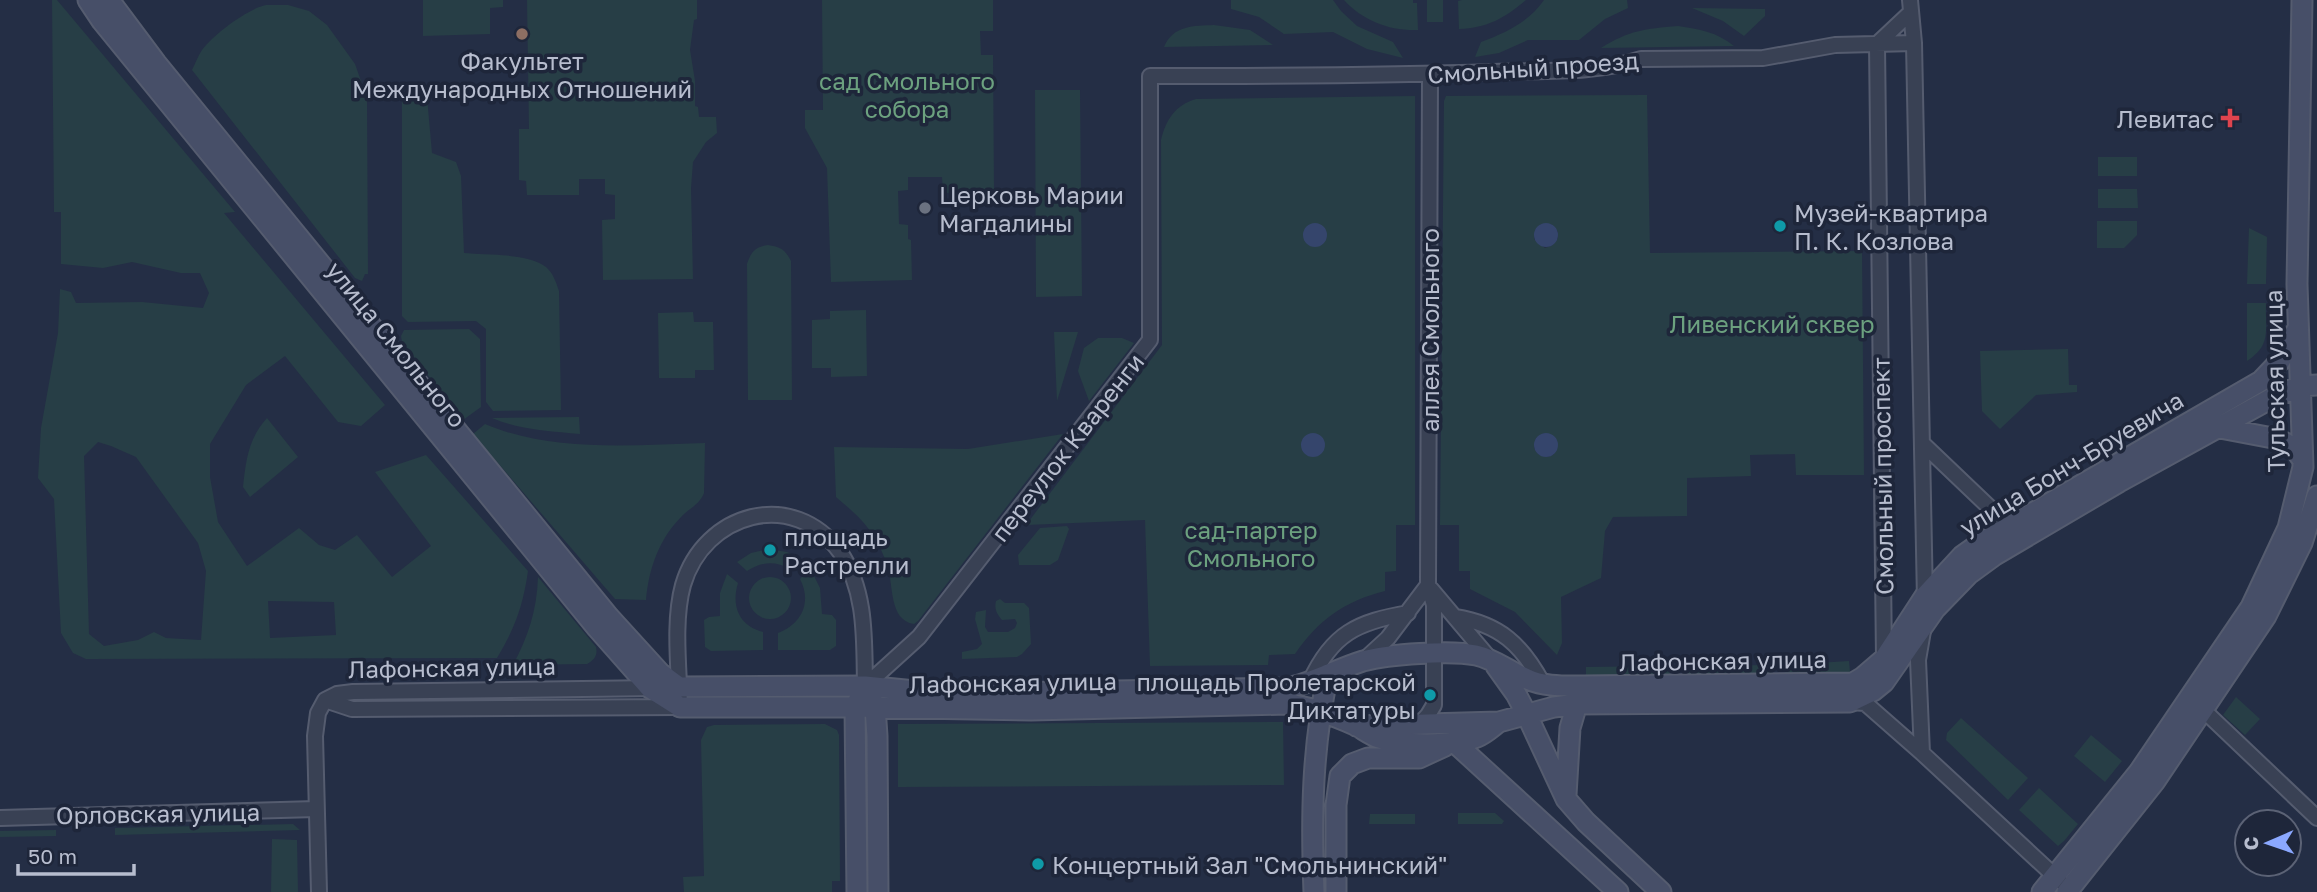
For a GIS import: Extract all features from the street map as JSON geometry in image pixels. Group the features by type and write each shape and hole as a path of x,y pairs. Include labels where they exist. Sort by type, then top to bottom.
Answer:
{"street":[{"name":"улица Смольного","path":"88,0 102,21 589,617 650,688 680,707"},
{"name":"улица Смольного","path":"109,0 156,63 601,607 660,673 679,687"},
{"name":"Тульская улица","path":"2196,703 2264,582 2288,528 2298,494 2308,386 2298,328 2297,224 2302,0"},
{"name":"Смольный проспект","path":"1910,6 1914,43 1925,596 1918,660 1922,753"},
{"name":"Смольный проспект","path":"1884,659 1877,44 1910,6"},
{"name":"Смольный проезд","path":"1150,76 1430,75 1572,69 1624,65 1642,59 1763,58 1835,45 1914,43"},
{"name":"аллея Смольного","path":"1428,585 1430,75"},
{"name":"переулок Кваренги","path":"865,686 919,637 1150,340 1150,76"},
{"name":"улица Бонч-Бруевича","path":"1884,659 1925,596 1962,556 2008,526 2261,381 2280,361 2298,328"},
{"name":"улица Бонч-Бруевича","path":"1884,681 1935,609 1969,574 1995,555 2089,499 2272,398 2308,386"},
{"path":"2220,428 2278,439 2294,448 2302,459"},
{"name":"Смольный проспект","path":"1922,443 2008,526"},
{"name":"Тульская улица","path":"2042,892 2066,888 2139,772 2266,616 2302,543 2317,496"},
{"path":"680,707 678,612 683,586 692,562 705,544 743,518 762,514 783,515 800,520 829,539 841,553 859,597 863,620 865,686 875,707 878,892"},
{"path":"1363,661 1408,613 1428,585"},
{"path":"1428,585 1516,694 1566,799 1586,822 1661,892"},
{"path":"1419,725 1434,705 1434,605 1428,585"},
{"path":"1314,892 1313,709 1325,654 1338,639 1356,626 1378,618 1408,613"},
{"path":"1455,617 1473,619 1505,635 1549,685"},
{"path":"1319,678 1363,661 1391,656 1474,655 1491,660 1527,679 1549,685"},
{"name":"Лафонская улица","path":"1549,685 1853,683 1884,659"},
{"name":"Лафонская улица","path":"325,700 337,694 353,692 679,687 865,686 945,694 1030,694 1122,689 1287,688 1319,678"},
{"name":"Лафонская улица","path":"1577,704 1850,702 1873,691 1884,681"},
{"path":"857,892 855,706 865,686"},
{"name":"Лафонская улица","path":"325,700 352,709 855,706 1031,710 1141,705 1287,704 1313,709"},
{"path":"318,892 316,723 325,700"},
{"path":"1850,702 1865,703 2066,888"},
{"path":"2196,703 2317,818"},
{"path":"1313,709 1377,737 1396,742 1454,742 1477,737 1499,722 1526,713 1577,704 1570,728 1566,799"},
{"path":"1356,726 1387,723 1419,725 1499,722"},
{"path":"1336,892 1336,792 1340,776 1352,764 1368,758 1419,758 1454,742"},
{"path":"1454,742 1618,892"},
{"name":"Орловская улица","path":"0,818 316,809"}],"green space":[{"path":"52,0 57,0 235,212 224,213 385,405 361,426 338,422 285,356 246,385 210,444 210,477 218,522 247,566 299,528 319,545 335,550 357,535 392,577 431,546 375,472 426,455 528,571 517,616 497,658 86,659 73,653 61,633 54,499 38,478 41,428 58,333 60,289 71,292 76,303 142,302 203,308 209,293 200,273 181,273 132,262 103,268 61,264 61,212 54,212","holes":["98,442 136,457 198,543 206,571 201,640 166,638 154,632 138,640 104,646 89,634 84,456","268,601 334,602 336,635 270,638"]},
{"path":"423,0 503,0 503,7 490,8 490,34 423,36"},
{"path":"527,0 697,0 697,19 694,20 690,50 695,81 695,106 698,107 699,117 716,117 717,133 706,142 693,162 693,279 603,280 602,220 615,219 615,195 605,194 605,179 579,179 579,195 527,195 526,181 519,180 519,129 529,129"},
{"name":"сад Смольного собора","path":"822,0 993,0 993,31 980,31 981,55 993,55 994,192 943,193 942,177 908,177 908,190 898,191 899,224 908,225 912,280 831,282 827,168 805,128 805,110 823,110"},
{"path":"1231,0 1333,0 1357,26 1393,42 1403,58 1367,49 1333,32 1284,34 1259,17 1231,9"},
{"path":"1344,0 1413,0 1413,3 1417,3 1418,30 1397,29 1368,19"},
{"path":"1427,0 1443,0 1443,22 1427,22"},
{"path":"1526,0 1495,21 1478,27 1459,29 1458,1"},
{"path":"1544,0 1627,0 1628,8 1605,19 1579,40 1528,40 1499,53 1475,57 1481,42 1516,26 1531,15"},
{"path":"266,5 288,5 309,11 327,25 355,64 367,98 368,274 365,274 362,281 355,278 192,70 202,50 214,37 231,23"},
{"path":"1692,8 1765,9 1765,16 1744,36 1723,21"},
{"path":"1214,25 1250,30 1273,45 1164,47 1173,34 1185,28"},
{"path":"1678,26 1714,34 1734,46 1601,48 1638,31"},
{"path":"1035,90 1080,90 1082,296 1036,297"},
{"path":"402,93 422,94 427,97 432,153 456,162 461,176 464,253 529,259 551,272 559,291 561,410 493,411 486,402 486,329 476,321 408,322 402,316"},
{"name":"Ливенский сквер","path":"1647,95 1650,253 1862,251 1864,475 1796,475 1795,454 1750,455 1751,476 1687,478 1687,516 1613,517 1605,531 1601,578 1561,597 1562,643 1557,655 1515,612 1470,589 1470,571 1459,571 1459,525 1440,525 1446,96","holes":["1541,224 1551,224 1558,232 1558,238 1545,248 1534,239 1536,229","1544,433 1554,454 1548,457 1538,454 1534,448 1536,438"]},
{"name":"сад-партер Смольного","path":"1415,96 1415,525 1396,525 1396,571 1385,572 1385,591 1345,606 1313,631 1295,654 1269,655 1268,665 1150,666 1145,520 1026,525 1162,345 1161,140 1166,126 1177,109 1196,99"},
{"path":"2098,157 2137,157 2137,176 2098,176"},
{"path":"2098,189 2137,189 2138,208 2098,208"},
{"path":"2097,221 2137,221 2137,235 2124,248 2097,248"},
{"path":"2249,228 2267,237 2266,284 2247,284"},
{"path":"768,245 782,249 791,261 792,400 748,400 747,264 754,251"},
{"path":"2247,303 2266,303 2266,336 2260,349 2247,361"},
{"path":"866,310 867,376 831,377 831,368 812,368 812,320 830,319 830,311"},
{"path":"693,312 694,322 713,322 714,370 695,370 695,378 659,378 658,313"},
{"path":"469,329 480,339 481,407 463,420 402,342 401,336 404,330"},
{"path":"1054,332 1078,332 1057,401"},
{"path":"1098,338 1122,338 1134,343 1089,401 1078,371 1084,348"},
{"path":"2068,349 2069,385 2077,385 2077,392 2036,395 2000,429 1982,411 1980,351"},
{"path":"579,417 580,434 524,428 492,418"},
{"path":"267,418 298,457 250,497 243,487 247,459 252,442"},
{"path":"485,424 511,433 566,443 622,446 705,443 704,493 674,525 661,544 653,565 646,600 615,599 473,434"},
{"path":"1063,434 918,621 914,624 900,616 893,600 889,573 881,549 864,523 836,497 834,447 968,449"},
{"path":"1067,526 1069,529 1058,560 1050,565 1019,565 1018,555 1040,528"},
{"path":"769,549 787,552 800,558 790,569 768,563 747,571 737,562 751,553"},
{"path":"810,568 820,588 822,614 832,615 836,620 836,646 830,650 778,650 778,633 793,624 803,611 805,596 800,579"},
{"path":"727,574 738,583 736,600 739,614 748,625 763,632 763,650 711,651 705,647 704,620 720,616 720,593"},
{"path":"538,577 596,647 592,661 587,664 513,665 531,623"},
{"path":"770,577 785,583 791,598 785,613 770,619 755,613 749,598 755,583"},
{"path":"1000,599 1005,603 1024,603 1029,608 1031,644 1017,657 962,659 962,652 977,649 982,644 975,619 976,612 986,610 985,627 988,632 1008,632 1015,628 1015,619 1002,620 997,613 995,604"},
{"path":"1849,661 1850,672 1833,676 1785,676 1785,665"},
{"path":"1772,665 1772,676 1683,677 1683,666"},
{"path":"1670,666 1670,677 1586,677 1586,667"},
{"path":"2236,697 2260,719 2245,735 2223,715"},
{"path":"1961,718 2028,778 2008,800 1946,740 1947,733"},
{"path":"1283,722 1284,785 898,787 898,724"},
{"path":"825,724 837,730 839,735 840,881 832,881 832,892 684,892 683,877 704,876 701,740 707,727"},
{"path":"2091,735 2122,761 2105,782 2074,756"},
{"path":"2039,788 2078,824 2058,846 2019,810"},
{"path":"1458,813 1495,813 1504,821 1502,824 1458,824"},
{"path":"1370,814 1415,814 1415,824 1369,824"},
{"path":"293,824 300,830 115,835 115,828"},
{"path":"56,830 56,836 0,837 0,831"},
{"path":"272,839 297,840 298,892 271,892"}],"water":[{"path":"1315,223 1324,226 1327,235 1324,244 1315,247 1306,244 1303,235 1306,226"},
{"path":"1546,223 1555,226 1558,235 1555,244 1546,247 1537,244 1534,235 1537,226"},
{"path":"1313,433 1322,436 1325,445 1322,454 1313,457 1304,454 1301,445 1304,436"},
{"path":"1546,433 1555,436 1558,445 1555,454 1546,457 1537,454 1534,445 1537,436"}],"place":[{"name":"Факультет Международных Отношений","path":"522,34"},
{"name":"Левитас","path":"2230,118"},
{"name":"Церковь Марии Магдалины","path":"925,208"},
{"name":"Музей-квартира П. К. Козлова","path":"1780,226"},
{"name":"площадь Растрелли","path":"770,550"},
{"name":"площадь Пролетарской Диктатуры","path":"1430,695"},
{"name":"Концертный Зал \"Смольнинский\"","path":"1038,864"}]}
